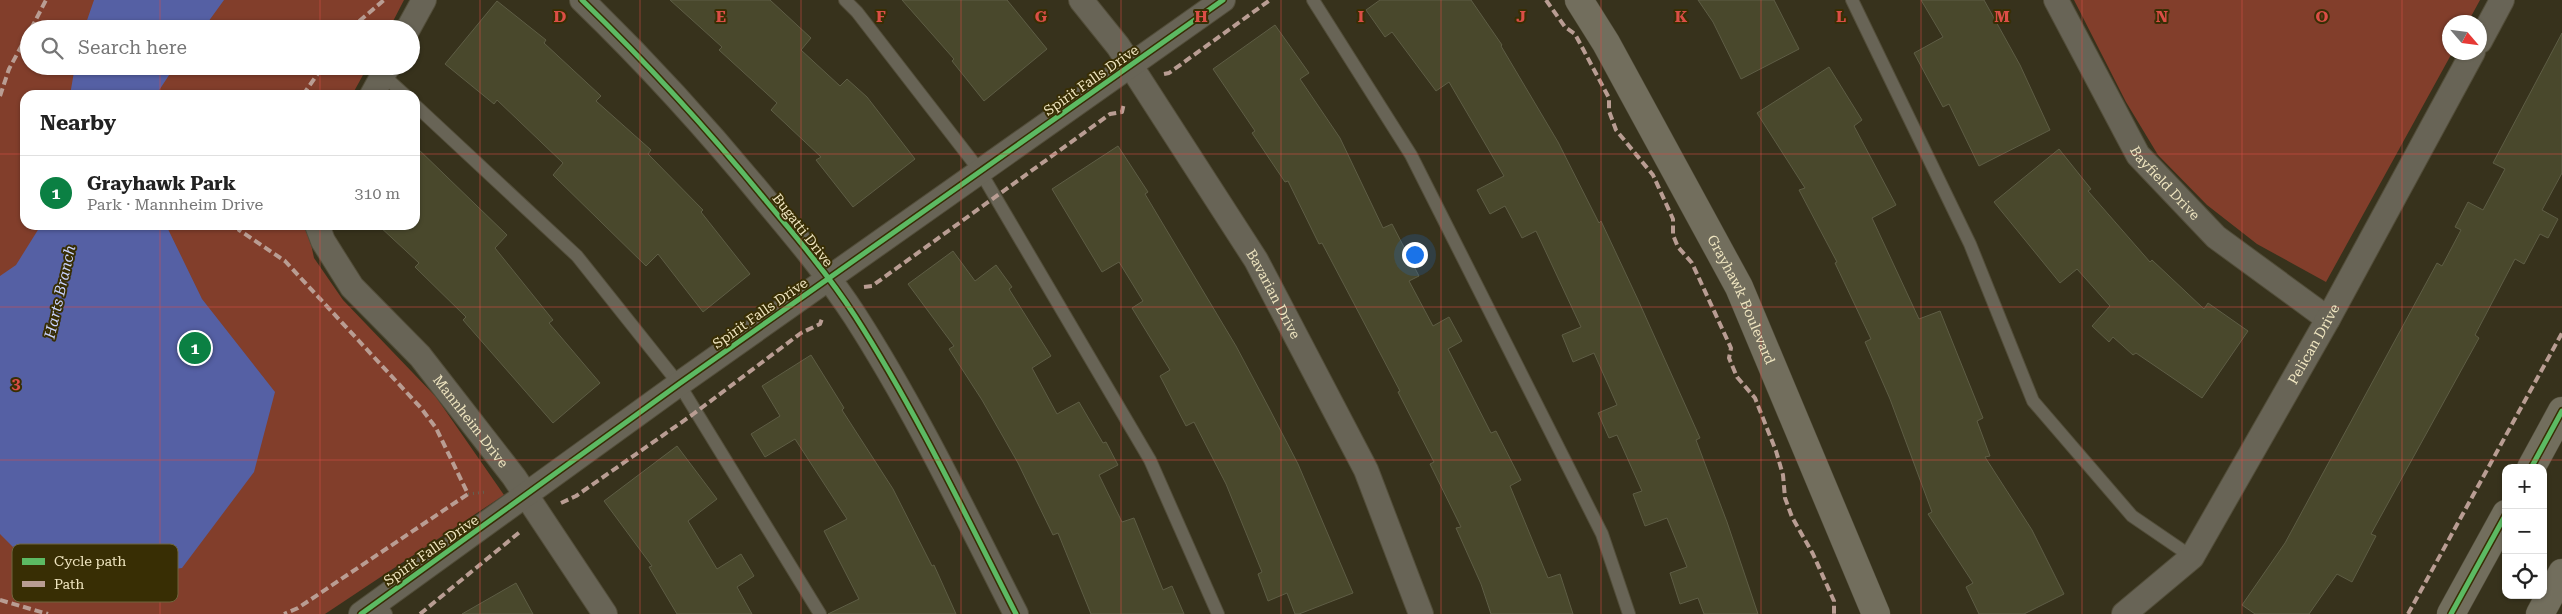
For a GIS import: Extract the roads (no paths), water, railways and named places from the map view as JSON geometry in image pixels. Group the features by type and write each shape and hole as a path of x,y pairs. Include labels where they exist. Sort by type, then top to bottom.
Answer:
{"street":[{"path":"413,20 424,0"},
{"name":"Bugatti Drive","path":"582,0 620,37 720,144 828,279 881,360 967,517 1016,614"},
{"name":"Bavarian Drive","path":"1082,0 1110,33 1256,260 1366,470 1421,614"},
{"name":"Spirit Falls Drive","path":"375,610 679,384 1223,0"},
{"name":"Grayhawk Boulevard","path":"1579,0 1606,43 1739,288 1876,614"},
{"name":"Bayfield Drive","path":"2056,0 2138,156 2216,237 2328,319"},
{"path":"2487,28 2502,0"},
{"name":"Pelican Drive","path":"2124,614 2192,557 2328,319 2469,60"},
{"name":"Mannheim Drive","path":"320,233 352,287 420,356 514,477 605,614"},
{"path":"2533,464 2562,411"},
{"path":"2451,614 2502,521"},
{"path":"2540,614 2562,573"}],"lane":[{"path":"845,0 857,12 980,172 1150,460 1218,614"},
{"path":"1313,0 1410,155 1602,534 1629,614"},
{"path":"1852,0 1970,244 2033,401 2132,516 2192,557"},
{"path":"381,79 397,90"},
{"path":"420,110 577,256 679,384 820,614"}],"water":[{"path":"94,0 224,0 210,20 87,20"},
{"path":"73,75 169,75 159,90 71,90"},
{"name":"Harts Branch","path":"38,230 168,230 202,299 275,392 254,472 182,568 178,569 178,544 12,544 12,546 0,534 0,276 16,265"}],"place":[{"name":"Grayhawk Park","path":"195,348"}]}
